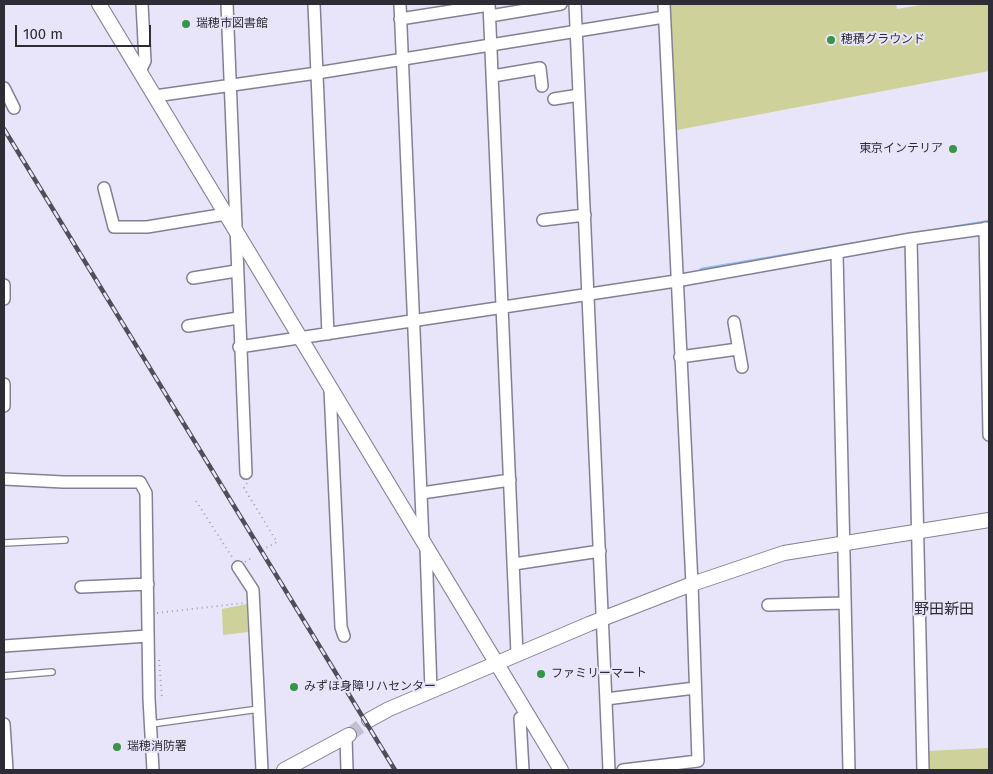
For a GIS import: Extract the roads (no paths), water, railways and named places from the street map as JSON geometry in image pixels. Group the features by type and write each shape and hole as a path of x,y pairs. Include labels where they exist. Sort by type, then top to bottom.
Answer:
{"street":[{"path":"99,4 561,770"},
{"path":"140,71 145,62 142,4"},
{"path":"227,4 239,348 246,473"},
{"path":"314,4 328,334"},
{"path":"400,4 431,690"},
{"path":"400,19 489,8 561,4"},
{"path":"575,4 609,770"},
{"path":"623,770 698,762 692,584 664,4"},
{"path":"489,8 517,654"},
{"path":"155,96 317,73 402,58 664,18"},
{"path":"493,76 540,68 542,86"},
{"path":"4,88 14,108"},
{"path":"554,99 579,94"},
{"path":"104,188 114,227 147,228 226,214"},
{"path":"543,220 585,215"},
{"path":"239,348 676,281 911,239 987,228 989,435"},
{"path":"911,239 923,770"},
{"path":"837,253 849,770"},
{"path":"193,278 236,271"},
{"path":"4,285 4,299"},
{"path":"188,326 238,318"},
{"path":"734,322 742,367"},
{"path":"680,357 738,349"},
{"path":"4,384 4,406"},
{"path":"330,389 341,627 344,636"},
{"path":"4,479 63,482 140,482 146,492 149,699 153,770"},
{"path":"422,493 510,480"},
{"path":"369,720 431,690 603,618 692,584 784,553 989,520"},
{"path":"514,564 600,551"},
{"path":"238,567 253,590 262,770"},
{"path":"81,587 148,584"},
{"path":"768,605 845,603"},
{"path":"4,646 148,636"},
{"path":"606,699 695,688"},
{"path":"520,718 523,770"},
{"path":"4,724 7,770"},
{"path":"284,770 348,736 348,770"}],"lane":[{"path":"4,543 65,540"},
{"path":"4,676 52,672"},
{"path":"151,724 258,708"}],"waterway":[{"path":"917,233 989,221"},
{"path":"701,269 904,235"}],"tunnel":[{"path":"349,735 369,720"}],"railway":[{"path":"4,129 395,770"}],"place":[{"name":"瑞穂市図書館","path":"186,24"},
{"name":"穂積グラウンド","path":"831,40"},
{"name":"東京インテリア","path":"953,149"},
{"name":"ファミリーマート","path":"541,674"},
{"name":"みずほ身障リハセンター","path":"294,687"},
{"name":"瑞穂消防署","path":"117,747"}],"district":[{"name":"野田新田","path":"944,610"}]}
